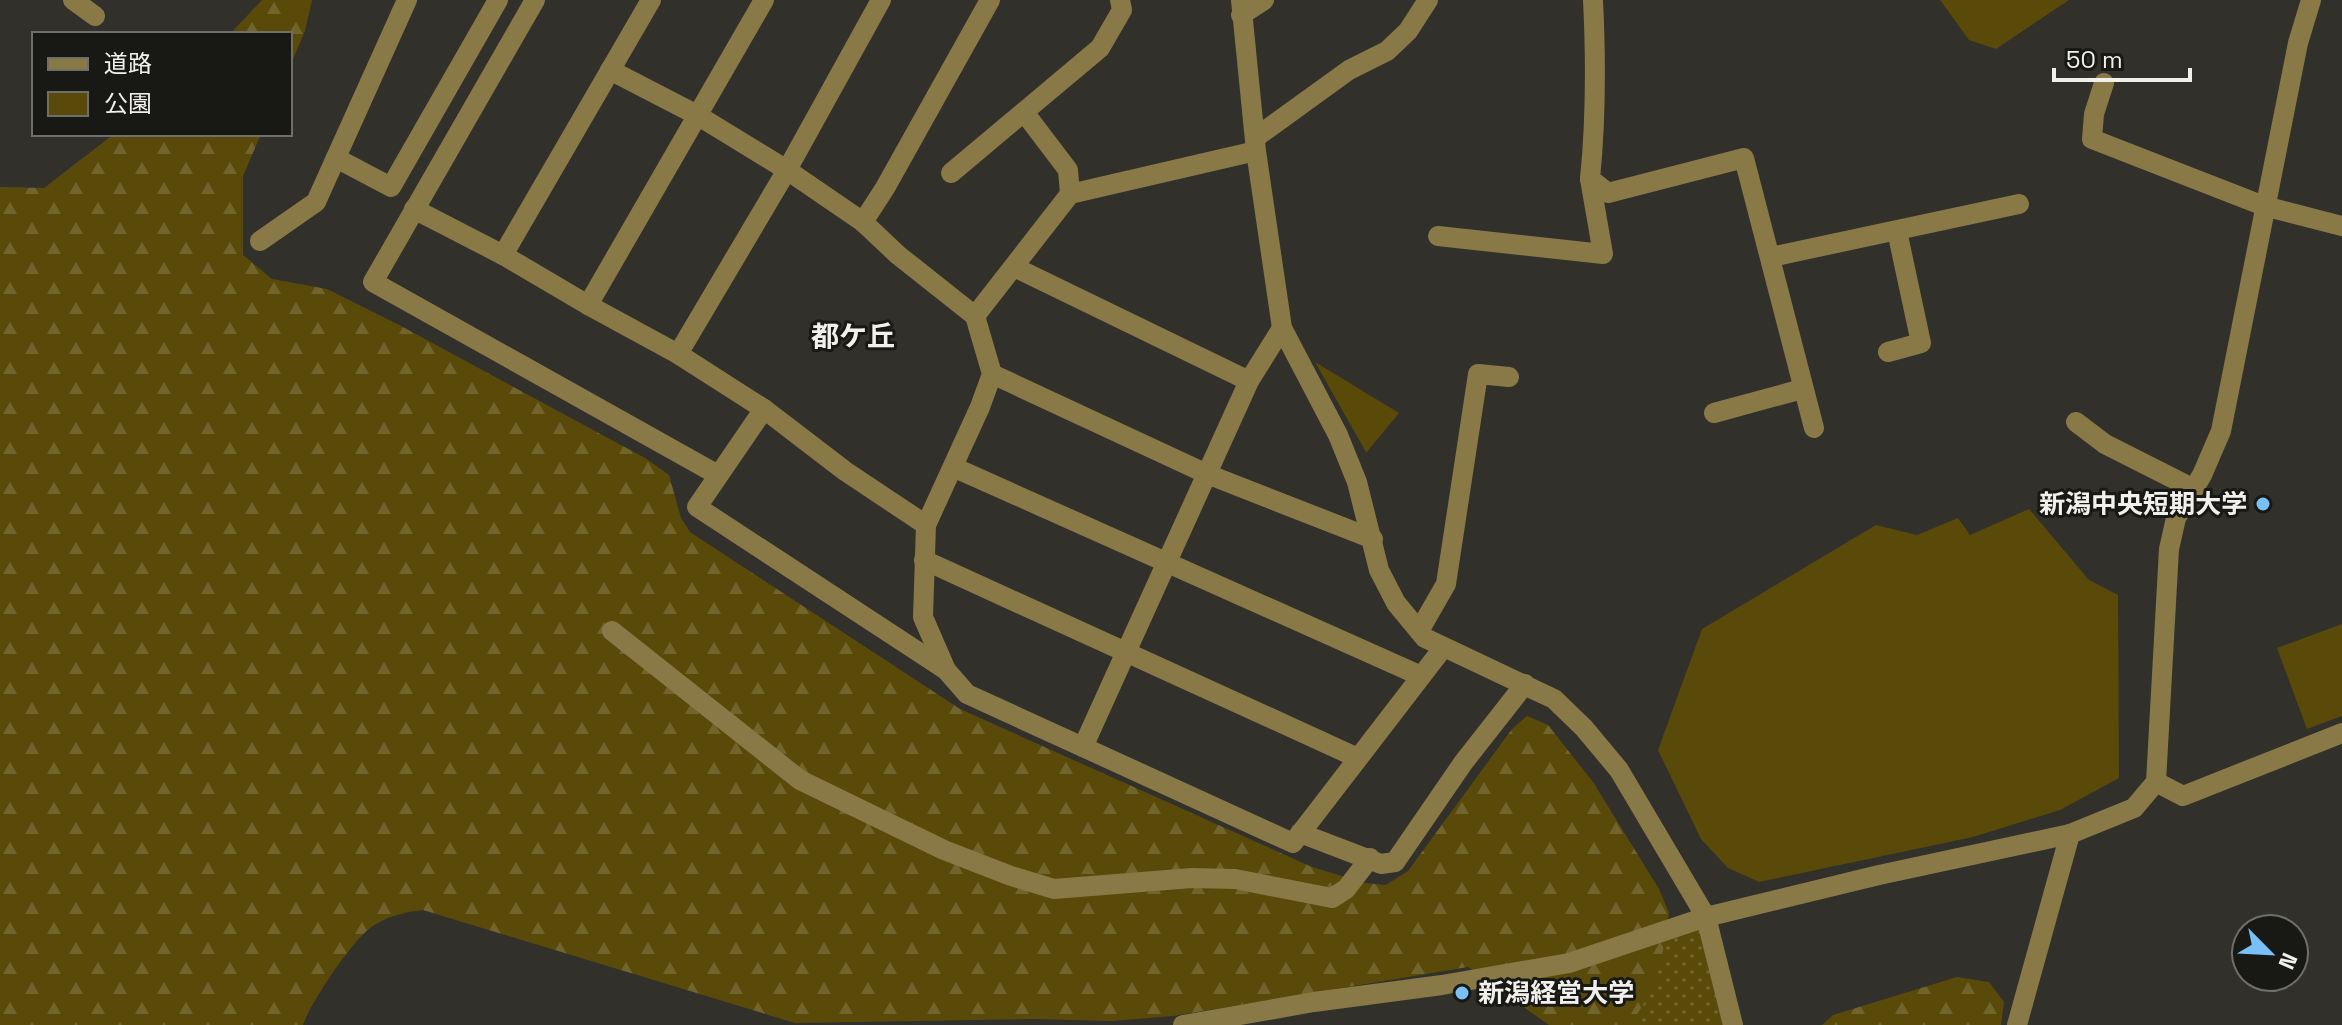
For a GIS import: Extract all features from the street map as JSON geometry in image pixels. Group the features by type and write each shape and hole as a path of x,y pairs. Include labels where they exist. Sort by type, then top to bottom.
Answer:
{"street":[{"path":"73,0 95,16"},
{"path":"260,241 316,202 407,0"},
{"path":"336,158 391,187 498,0"},
{"path":"535,0 373,282 718,475"},
{"path":"503,255 651,0"},
{"path":"588,305 764,0"},
{"path":"678,354 787,170 881,0"},
{"path":"863,222 990,0"},
{"path":"951,173 1100,48 1122,10 1120,0"},
{"path":"1264,0 1241,7 1255,144 1282,328 1338,435 1357,482 1379,570 1396,603 1425,638 1554,699 1584,728 1619,770 1706,917 1733,1025"},
{"path":"975,316 1070,194 1255,144 1349,70 1387,51 1408,31 1428,0"},
{"path":"1438,236 1603,254 1590,179 1596,105 1593,0"},
{"path":"1183,1025 1569,963 1706,917 1879,875 2070,834 2134,808 2156,782 2169,549 2176,518 2194,489 2221,431 2298,43 2311,0"},
{"path":"610,70 697,115 787,170 863,222 898,255 975,316 992,374 926,525 923,617 946,670"},
{"path":"2104,83 2094,114 2092,139 2264,206 2342,226"},
{"path":"1024,112 1068,170 1070,194"},
{"path":"1590,179 1608,193 1744,158 1814,428"},
{"path":"1771,257 2019,204"},
{"path":"414,209 503,255 678,354 764,409 845,471 926,525"},
{"path":"1888,352 1921,343 1897,231"},
{"path":"1014,267 1249,381"},
{"path":"1083,747 1249,381 1282,328"},
{"path":"992,374 1207,474 1373,539"},
{"path":"1419,631 1446,584 1478,374 1509,377"},
{"path":"1714,413 1802,389"},
{"path":"764,409 697,507 946,670 967,694 1293,843 1443,648"},
{"path":"2076,422 2105,444 2194,489"},
{"path":"953,467 1421,676"},
{"path":"924,560 1358,758"},
{"path":"612,631 800,780 944,850 1054,889 1192,878 1235,879 1332,898 1346,889 1370,858"},
{"path":"1300,833 1381,864 1395,862 1463,763 1525,684"},
{"path":"2156,782 2183,796 2342,733"},
{"path":"2017,1025 2070,834"}],"green space":[{"path":"262,0 312,0 305,31 292,61 292,32 232,32"},
{"path":"1940,0 2069,0 1996,49 1969,40"},
{"path":"111,136 260,136 243,176 243,255 272,279 327,289 645,458 669,475 681,518 690,532 960,709 1312,867 1365,883 1386,885 1408,871 1512,729 1527,716 1548,725 1593,782 1659,889 1669,913 1661,963 1643,1005 1630,1025 1549,1025 1515,1001 1501,986 1468,967 1173,1016 1111,1021 1035,1019 795,1023 423,910 393,916 367,931 335,970 303,1025 0,1025 0,187 44,188"},
{"path":"1315,362 1399,413 1366,453 1366,452"},
{"path":"2029,509 2089,580 2118,595 2119,778 2060,810 1973,837 1759,882 1728,868 1701,839 1658,750 1702,629 1876,525 1917,535 1958,518 1970,535"},
{"path":"2342,624 2342,716 2307,729 2277,648"},
{"path":"1706,917 1733,1025 1551,1025 1569,963"},
{"path":"1957,977 1989,982 2004,1002 2001,1025 1822,1025 1833,1015"}],"place":[{"name":"新潟中央短期大学","path":"2263,504"},
{"name":"新潟経営大学","path":"1462,993"}],"district":[{"name":"都ケ丘","path":"853,336"}]}
